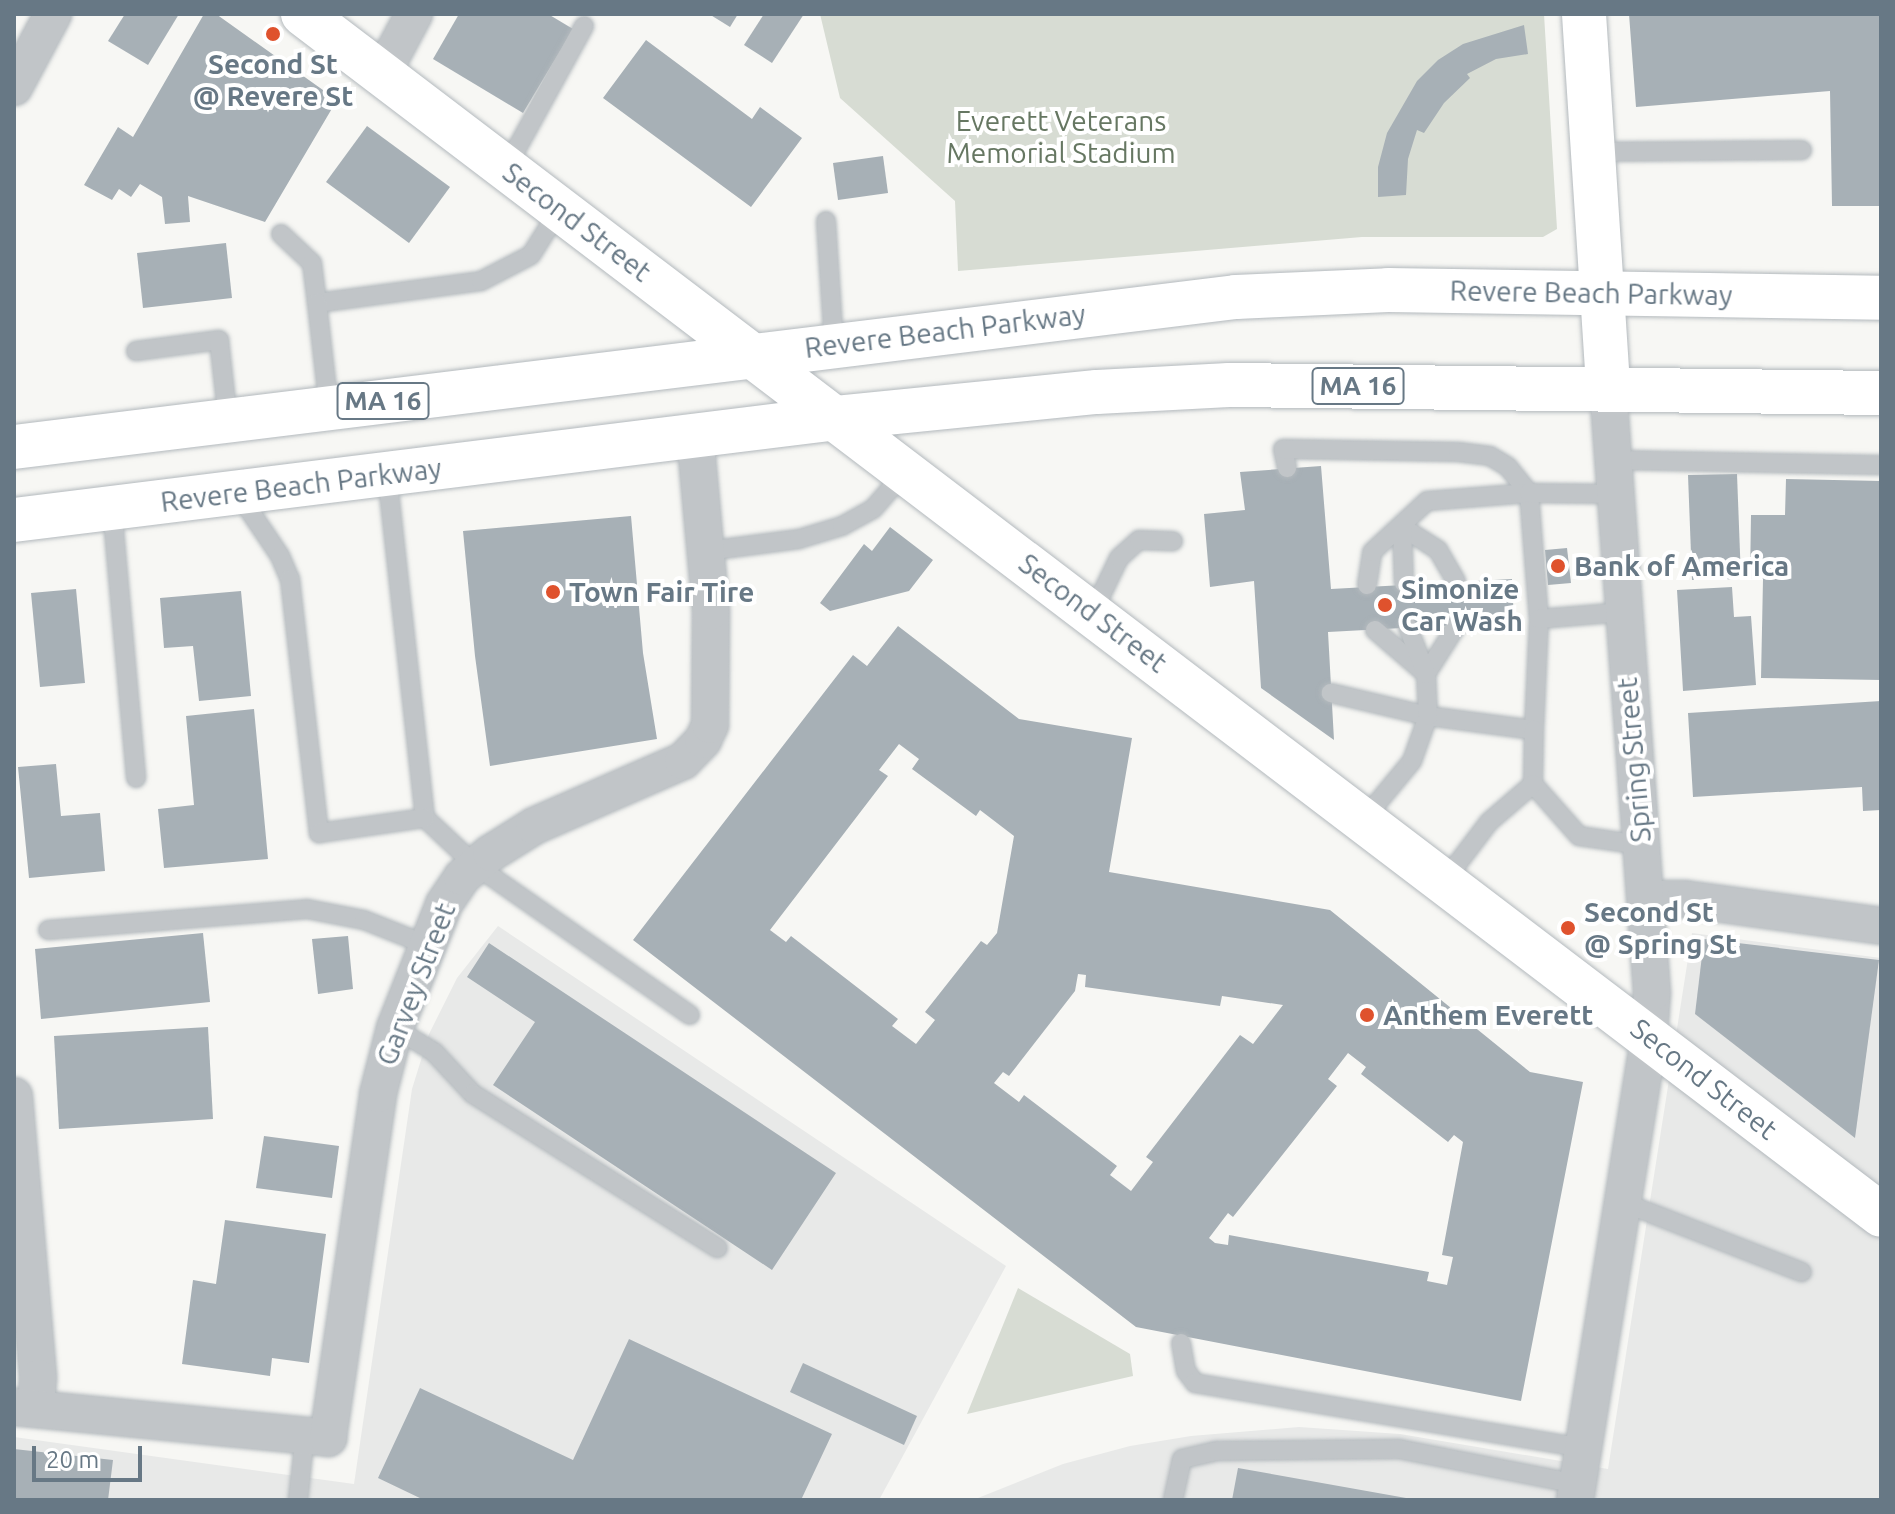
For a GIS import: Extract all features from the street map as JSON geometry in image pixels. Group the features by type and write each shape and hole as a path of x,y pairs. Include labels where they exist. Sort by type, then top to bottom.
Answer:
{"main road":[{"name":"Second Street","path":"303,14 1093,612 1881,1215"},
{"name":"Spring Street","path":"1584,14 1608,388"},
{"name":"Revere Beach Parkway","path":"14,447 1236,297 1388,290 1881,298"},
{"name":"Revere Beach Parkway","path":"14,520 1025,397 1184,387 1608,388 1881,393"}],"street":[{"path":"14,87 53,14"},
{"path":"382,74 414,14"},
{"name":"Spring Street","path":"1576,1492 1649,1036 1652,993 1608,388"},
{"name":"Garvey Street","path":"316,1437 378,1094 395,1028 444,904 475,865 534,826 670,768 694,751 703,740 712,711 707,551 695,436"},
{"path":"1646,899 1685,899 1881,926"},
{"path":"14,1096 38,1378 25,1408 316,1437"}],"lane":[{"path":"506,168 584,26"},
{"path":"1593,152 1802,150"},
{"path":"317,303 481,281 531,255 560,209"},
{"path":"826,221 834,345"},
{"path":"281,234 312,263 329,408"},
{"path":"136,351 219,340 228,420"},
{"path":"1287,468 1283,449 1458,452 1490,456 1508,467 1529,493 1539,619 1533,784 1579,836 1641,845"},
{"path":"1367,585 1372,552 1427,501 1529,493 1613,477 1881,465"},
{"path":"707,551 799,539 842,526 873,509 906,471"},
{"path":"387,474 425,818 475,865 690,1015"},
{"path":"237,493 280,556 290,579 319,833 425,818"},
{"path":"112,508 136,778"},
{"path":"1402,527 1438,550 1456,581"},
{"path":"1402,527 1404,583"},
{"path":"1093,612 1119,558 1139,540 1173,541"},
{"path":"1539,619 1623,612"},
{"path":"1426,674 1457,625"},
{"path":"1364,819 1412,761 1428,716 1426,674 1408,627"},
{"path":"1375,630 1426,674"},
{"path":"1331,693 1428,716 1534,730"},
{"path":"1445,880 1489,822 1533,784"},
{"path":"48,930 307,909 355,917 427,945"},
{"path":"395,1028 434,1052 473,1094 718,1248"},
{"path":"1622,1202 1802,1272"},
{"path":"1181,1343 1186,1371 1195,1383 1583,1448"},
{"path":"298,1500 316,1437"},
{"path":"1173,1500 1182,1459 1216,1451 1399,1449 1576,1492"}],"shaded area":[{"path":"498,926 1006,1266 879,1500 14,1500 14,1437 354,1484 412,1089 429,1034 457,978"},
{"path":"1692,933 1881,958 1881,1500 973,1500 1063,1464 1130,1446 1191,1436 1299,1427 1400,1434 1608,1469"}],"green space":[{"name":"Everett Veterans Memorial Stadium","path":"820,14 1544,14 1557,229 1543,237 1362,237 958,271 955,201 840,98"},
{"path":"1018,1288 1130,1354 1133,1376 967,1414"}],"building":[{"path":"125,14 179,14 148,65 108,41"},
{"path":"204,14 216,14 337,100 265,222 188,196 190,222 165,224 162,197 140,184 131,197 119,189 112,200 84,185 118,127 133,137"},
{"path":"459,14 548,14 573,29 523,113 433,59"},
{"path":"709,14 738,14 730,27"},
{"path":"764,14 804,14 772,63 744,45"},
{"path":"1629,14 1881,14 1881,206 1832,206 1830,91 1636,107"},
{"path":"1524,25 1528,54 1496,59 1467,74 1470,78 1444,103 1424,133 1417,130 1408,159 1406,195 1378,197 1378,167 1387,133 1417,81 1438,60 1463,44"},
{"path":"646,40 752,119 760,107 802,138 751,207 603,98"},
{"path":"367,126 450,187 409,243 326,182"},
{"path":"883,156 888,193 838,200 833,163"},
{"path":"226,243 232,298 143,308 137,253"},
{"name":"Simonize Car Wash","path":"1321,466 1331,589 1512,579 1514,622 1328,632 1334,740 1261,688 1254,581 1210,587 1204,514 1245,510 1240,472"},
{"path":"1737,474 1741,579 1692,580 1688,475"},
{"path":"1786,479 1881,481 1881,680 1761,678 1763,579 1750,579 1751,515 1785,515"},
{"name":"Town Fair Tire","path":"631,516 643,653 657,739 490,766 463,531"},
{"path":"890,527 933,560 909,591 830,611 820,603 864,544 872,551"},
{"name":"Bank of America","path":"1567,548 1571,583 1548,585 1545,550"},
{"path":"1732,587 1734,617 1751,616 1756,685 1683,691 1677,590"},
{"path":"76,589 85,683 40,687 31,593"},
{"path":"241,591 251,696 199,701 193,646 164,648 160,598"},
{"name":"Anthem Everett","path":"898,626 1019,719 1132,738 1109,872 1330,910 1530,1072 1583,1082 1521,1401 1136,1327 633,940 853,655 867,666","holes":["899,744 919,759 912,769 976,816 980,810 1014,836 997,933 987,945 981,941 925,1012 935,1020 916,1044 892,1026 898,1019 791,936 786,942 770,930 888,776 879,770","1078,974 1086,975 1085,987 1220,1006 1222,996 1283,1005 1253,1044 1240,1035 1146,1157 1153,1162 1131,1191 1110,1175 1117,1166 1024,1095 1019,1102 994,1083 1003,1072 1009,1076 1075,991","1348,1053 1366,1067 1361,1074 1448,1142 1454,1135 1463,1142 1442,1255 1453,1257 1447,1285 1427,1281 1429,1272 1229,1235 1228,1245 1215,1243 1209,1238 1228,1213 1233,1217 1337,1086 1328,1079"]},
{"path":"1881,701 1881,810 1863,811 1862,787 1693,797 1688,713"},
{"path":"254,709 268,859 164,868 158,809 194,805 186,716"},
{"path":"56,764 61,816 100,813 105,871 29,878 18,767"},
{"path":"203,933 210,1002 41,1019 35,949"},
{"path":"348,936 353,989 318,994 312,939"},
{"path":"1704,939 1879,960 1855,1138 1695,1014"},
{"path":"489,943 836,1173 772,1270 493,1085 535,1022 467,977"},
{"path":"208,1027 213,1119 59,1129 54,1036"},
{"path":"264,1136 339,1146 332,1198 256,1188"},
{"path":"225,1220 326,1234 309,1363 272,1358 270,1376 182,1364 193,1280 216,1284"},
{"path":"629,1339 832,1434 801,1500 424,1500 378,1478 420,1388 573,1460"},
{"path":"803,1363 917,1416 904,1445 790,1392"},
{"path":"14,1449 113,1460 108,1500 14,1500"},
{"path":"1238,1468 1406,1498 1406,1500 1232,1500"}],"place":[{"name":"Second St @ Revere St","path":"273,34"},
{"name":"Bank of America","path":"1558,566"},
{"name":"Town Fair Tire","path":"553,592"},
{"name":"Simonize Car Wash","path":"1385,605"},
{"name":"Second St @ Spring St","path":"1568,928"},
{"name":"Anthem Everett","path":"1367,1015"}]}
